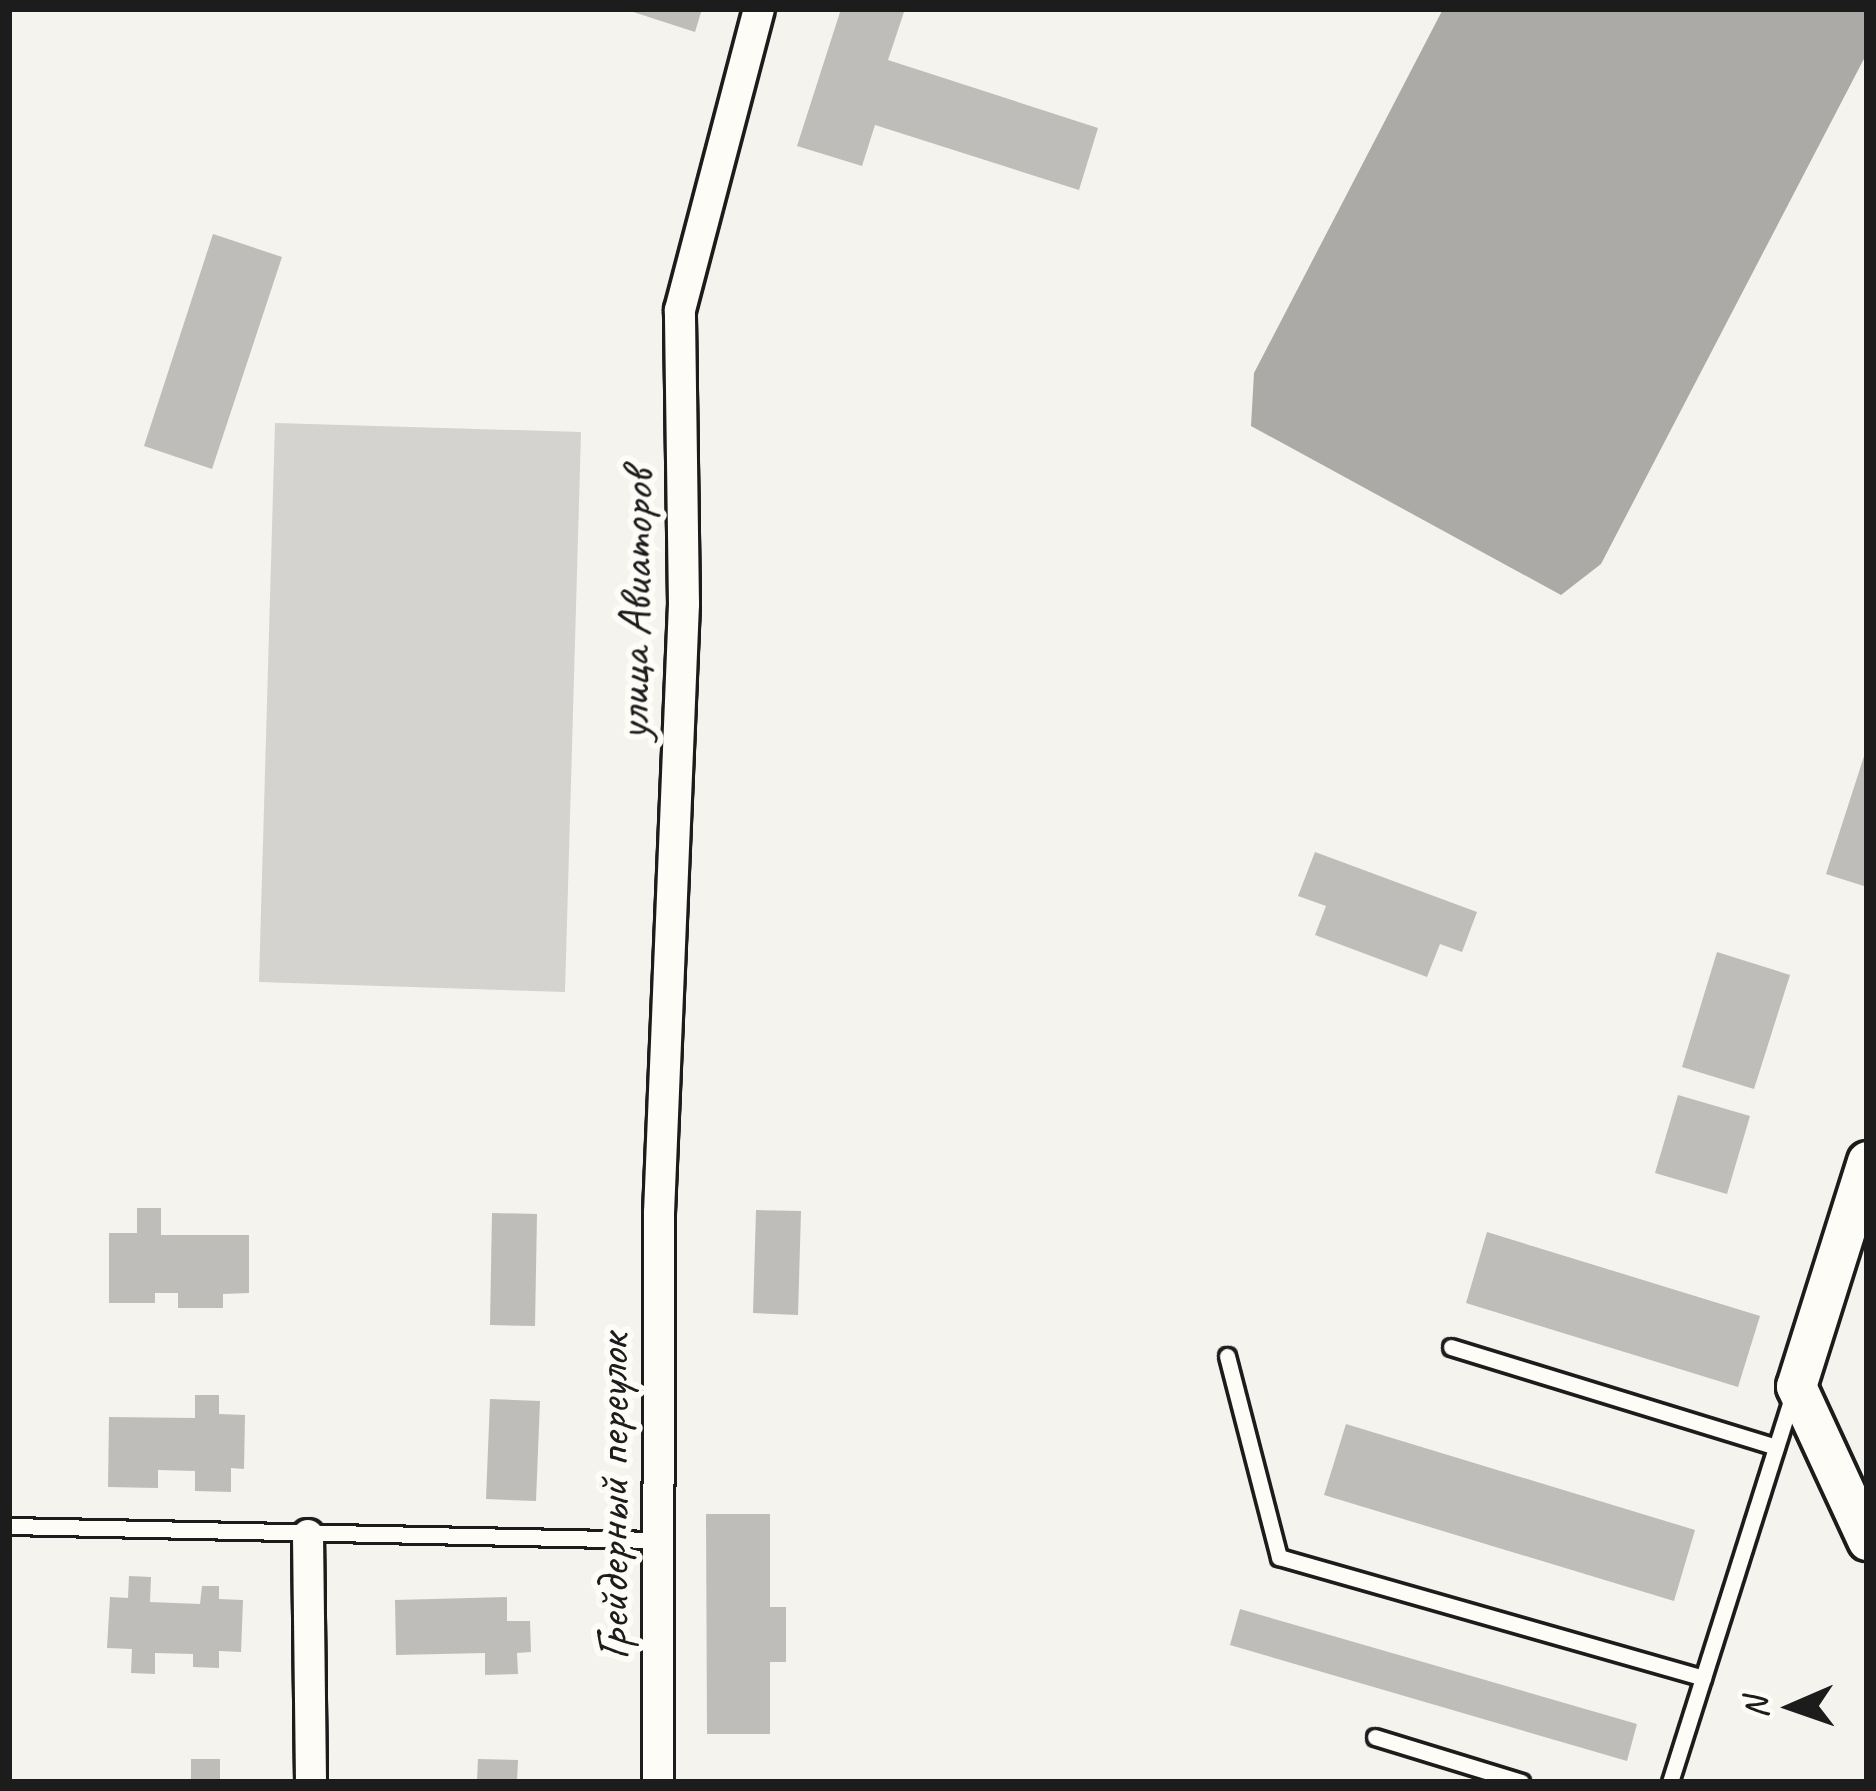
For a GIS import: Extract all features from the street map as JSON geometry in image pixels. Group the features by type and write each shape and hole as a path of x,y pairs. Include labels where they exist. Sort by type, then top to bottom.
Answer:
{"street":[{"name":"улица Авиаторов","path":"659,1213 684,604 680,310 759,9"},
{"path":"1867,1161 1796,1386 1867,1540"},
{"name":"Грейдерный переулок","path":"658,1782 659,1213"},
{"path":"308,1535 311,1782"}],"lane":[{"path":"1451,1347 1776,1447"},
{"path":"1227,1356 1279,1557 1703,1678"},
{"path":"1670,1782 1796,1386"},
{"path":"9,1526 658,1540"},
{"path":"1376,1737 1521,1782"}],"shaded area":[{"path":"1443,9 1867,9 1867,53 1601,564 1561,595 1251,426 1254,373"},
{"path":"275,423 581,432 565,992 259,982"}],"building":[{"path":"624,9 702,9 695,32"},
{"path":"841,9 905,9 888,60 1098,128 1079,190 875,125 862,166 797,146"},
{"path":"213,234 282,257 212,469 144,446"},
{"path":"1867,750 1867,887 1826,874"},
{"path":"1315,852 1477,912 1462,952 1440,944 1427,977 1315,935 1326,906 1298,896"},
{"path":"1717,952 1790,975 1754,1089 1682,1067"},
{"path":"1678,1095 1750,1116 1727,1194 1655,1173"},
{"path":"137,1208 161,1208 161,1235 249,1235 249,1293 223,1294 223,1308 178,1308 178,1293 155,1293 155,1303 109,1303 109,1233 137,1233"},
{"path":"756,1210 801,1211 798,1315 753,1313"},
{"path":"492,1213 537,1214 535,1326 490,1325"},
{"path":"1487,1232 1760,1316 1738,1387 1466,1303"},
{"path":"195,1395 219,1395 219,1414 245,1415 244,1469 231,1468 231,1492 195,1491 195,1471 158,1470 158,1488 108,1487 109,1417 195,1418"},
{"path":"490,1399 540,1401 536,1501 486,1499"},
{"path":"1346,1424 1695,1530 1674,1601 1324,1495"},
{"path":"706,1514 770,1514 770,1607 786,1607 786,1662 770,1662 770,1734 707,1734"},
{"path":"129,1576 151,1577 150,1602 200,1604 202,1586 219,1586 219,1599 243,1600 241,1652 219,1651 219,1668 193,1667 193,1654 155,1653 155,1674 131,1673 132,1649 107,1648 110,1597 128,1598"},
{"path":"507,1597 507,1621 530,1621 531,1652 517,1653 518,1674 485,1675 485,1653 396,1655 395,1600"},
{"path":"1240,1609 1637,1724 1627,1761 1230,1645"},
{"path":"191,1759 220,1759 220,1782 191,1782"},
{"path":"478,1759 518,1760 517,1782 477,1782"}]}
